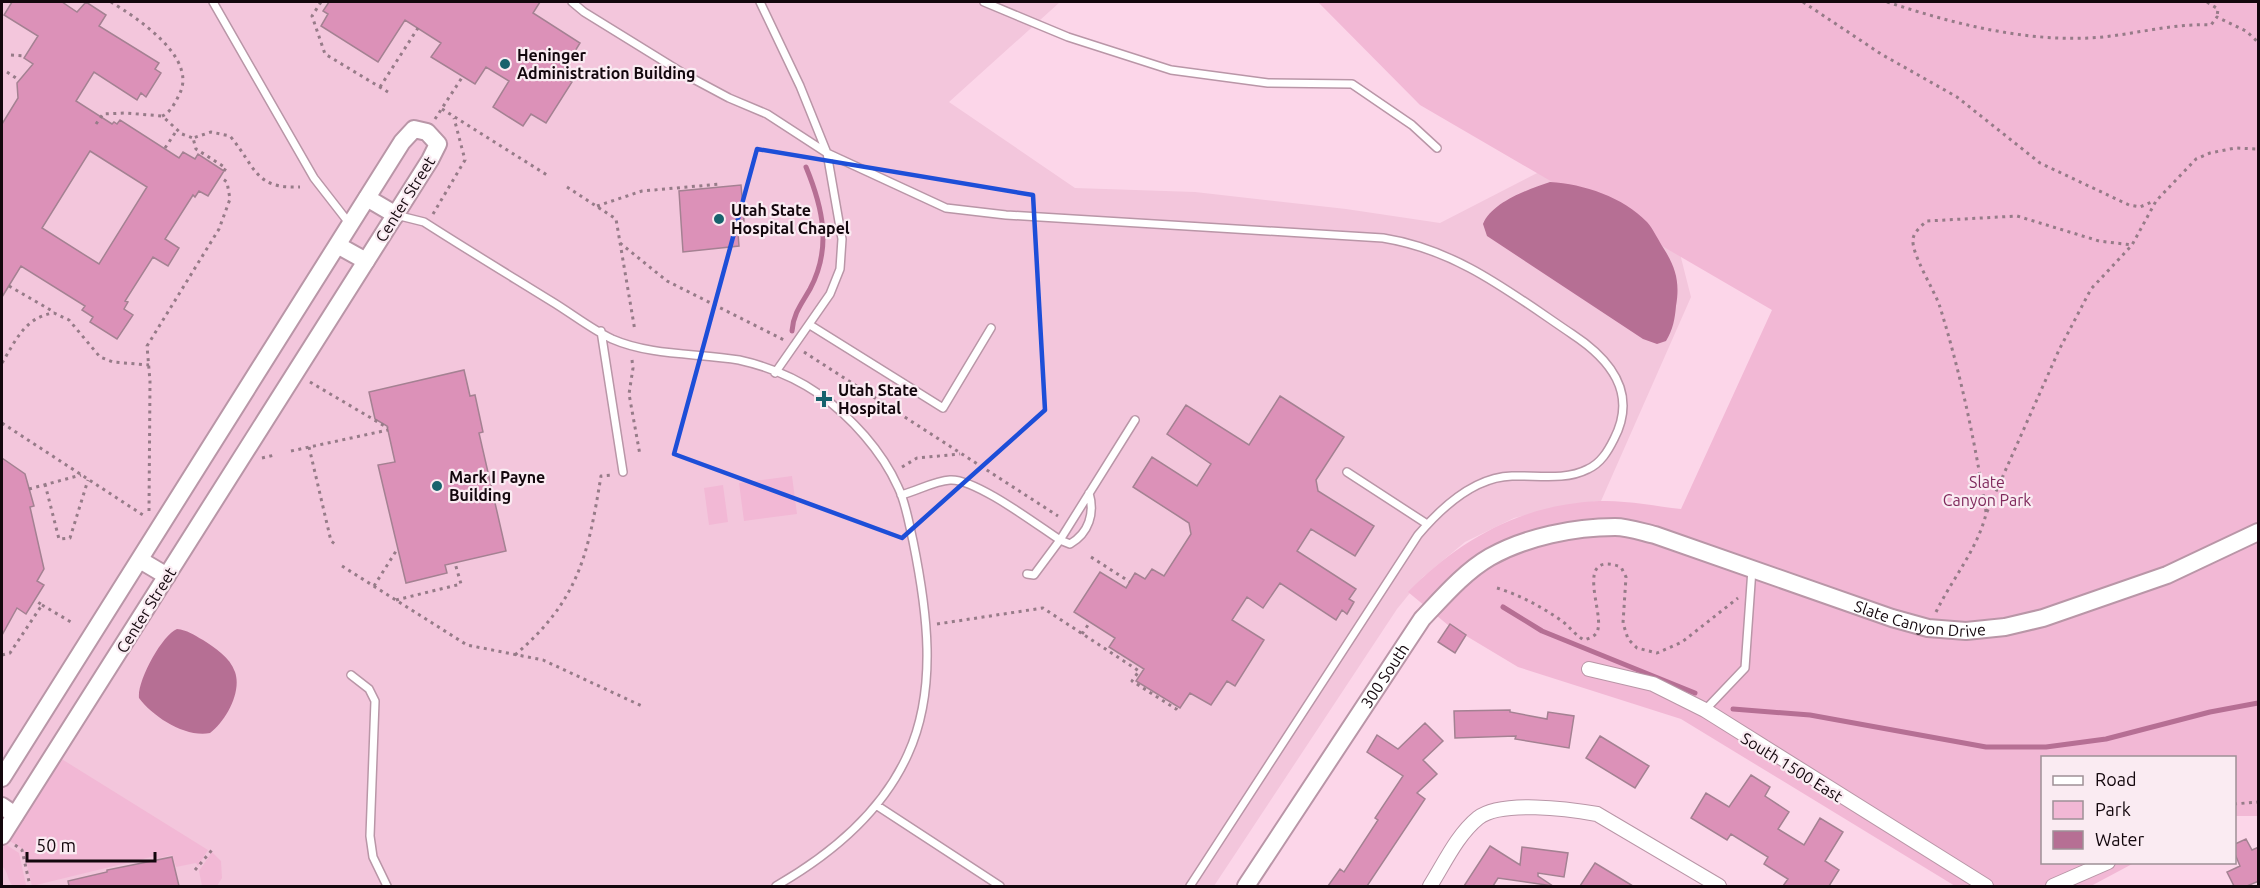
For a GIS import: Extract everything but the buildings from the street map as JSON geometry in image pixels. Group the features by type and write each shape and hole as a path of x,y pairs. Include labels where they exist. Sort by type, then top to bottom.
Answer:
{"street":[{"name":"Center Street","path":"2,778 339,246 402,142 414,129 427,132 438,144 396,216 167,576 8,810 8,840"},
{"path":"367,198 396,216"},
{"path":"339,246 366,261"},
{"name":"Slate Canyon Drive","path":"1579,530 1617,527 1655,535 1928,628 1966,631 2005,627 2043,618 2167,575 2259,532"},
{"name":"300 South","path":"1246,886 1422,619 1449,591 1490,557 1534,540 1579,530"},
{"path":"140,560 167,576"},
{"name":"South 1500 East","path":"1589,669 1653,684 1705,711 1986,886"},
{"path":"1430,886 1466,830 1489,811 1526,809 1597,814 1719,886"},
{"path":"2053,886 2103,864"}],"lane":[{"path":"213,2 314,178 351,225"},
{"path":"572,2 584,12 686,75 767,114 827,153 946,208 970,212 1383,238 1410,242 1448,256 1479,272 1599,354 1613,370 1623,399 1624,414 1619,430 1600,461 1587,470 1549,477 1509,476 1488,482 1448,503 1427,524 1190,886"},
{"path":"760,2 800,86 827,153 842,239 840,269 830,294 776,373"},
{"path":"984,2 1068,37 1172,70 1268,83 1352,84 1412,125 1437,148"},
{"path":"396,216 424,222 613,339 647,348 737,360 776,373 819,394 864,434 892,475 901,495 920,576 926,625 925,690 919,723 908,754 876,805 836,845 801,872 776,886"},
{"path":"810,325 943,408 991,328"},
{"path":"601,331 623,472"},
{"path":"1027,574 1034,575 1043,565 1135,420"},
{"path":"1347,472 1427,524"},
{"path":"901,495 951,480 965,482 1070,544 1078,540 1092,515 1089,493"},
{"path":"1705,711 1745,668 1752,569"},
{"path":"351,675 369,689 375,701 370,836 373,857 387,886"},
{"path":"876,805 1000,886"}],"path":[{"path":"111,2 150,28 179,63 183,88 166,114 162,116"},
{"path":"321,2 312,16 325,54 388,92"},
{"path":"1803,2 1881,54 1957,97 2040,163 2129,205 2140,207 2156,201"},
{"path":"1887,2 1977,27 2042,36 2126,36 2178,26 2211,25 2217,17 2218,9 2207,2"},
{"path":"2217,17 2246,31 2259,42"},
{"path":"380,87 418,28"},
{"path":"11,56 25,56"},
{"path":"7,72 19,80"},
{"path":"434,121 463,76"},
{"path":"442,109 547,175"},
{"path":"96,124 103,114 162,116 177,130 193,138 211,132 230,136 261,178 280,188 300,187"},
{"path":"434,214 465,160 454,116"},
{"path":"165,148 177,130"},
{"path":"193,138 192,144 196,149 226,168 224,171"},
{"path":"1928,628 1952,579 1980,539 1986,514 2059,350 2091,289 2132,244 2156,201 2196,159 2210,153 2235,148 2259,149"},
{"path":"2,423 148,519 149,365 147,346 219,229 227,210 230,190 227,182 220,177"},
{"path":"597,206 642,191 721,184"},
{"path":"567,187 616,219 635,331"},
{"path":"1986,514 1970,416 1959,369 1937,299 1920,262 1913,239 1919,227 1927,222 2017,216 2099,242 2132,244"},
{"path":"620,243 667,281 786,341"},
{"path":"9,286 78,329 92,350 100,357 112,362 149,365"},
{"path":"2,363 25,326 35,317 54,313"},
{"path":"800,349 1058,516"},
{"path":"632,360 629,394 640,455"},
{"path":"291,451 388,429 300,376"},
{"path":"309,447 331,541 335,544"},
{"path":"902,467 917,458 962,454"},
{"path":"515,655 552,619 569,596 591,540 602,476 607,477 623,472"},
{"path":"29,489 81,475"},
{"path":"45,484 59,539 70,538 88,480"},
{"path":"374,586 398,548"},
{"path":"1091,557 1130,582"},
{"path":"396,600 461,584 455,563"},
{"path":"1497,588 1544,609 1584,640 1593,637 1598,630 1598,604 1592,578 1601,567 1611,563 1622,567 1626,577 1623,623 1628,639 1637,648 1657,653 1682,642 1744,593"},
{"path":"342,566 467,645 543,660 644,706"},
{"path":"34,600 71,622"},
{"path":"2,655 10,653 42,605"},
{"path":"926,625 1043,608 1138,670 1132,681 1176,709 1177,707"},
{"path":"1082,634 1090,622"},
{"path":"2236,804 2259,802"},
{"path":"8,840 22,850 30,886"},
{"path":"195,870 212,850"}],"highlighted area":[{"path":"757,149 1033,195 1045,410 902,538 674,454"}],"shaded area":[{"name":"Utah State Hospital","path":"2,2 1060,2 949,102 1075,188 1195,192 1346,209 1440,223 1547,168 1676,238 1691,297 1601,501 1572,504 1514,518 1465,542 1423,577 1397,609 1214,886 2,886"}],"green space":[{"name":"Slate Canyon Park","path":"1318,2 2258,2 2258,816 2236,816 2236,756 2041,756 2041,864 2132,864 2091,886 1955,886 1681,719 1518,667 1448,625 1408,592 1449,556 1471,541 1519,517 1544,509 1609,501 1681,509 1772,310 1420,105"},
{"path":"792,476 797,514 744,521 739,483"},
{"path":"723,485 728,522 709,525 704,488"},
{"path":"60,758 208,850 198,866 196,863 176,867 172,855 156,859 155,856 32,886 23,849 8,840"},
{"path":"5,844 19,853 26,885 13,886 2,866 2,850"},
{"path":"212,852 221,861 222,878 217,886 202,886 199,871"}],"water":[{"path":"1550,182 1602,193 1627,205 1647,222 1672,263 1676,276 1677,298 1674,319 1666,341 1657,344 1643,339 1487,236 1483,224 1494,209 1512,197"},
{"path":"177,629 184,630 217,650 226,657 235,672 237,680 231,706 222,721 210,733 191,732 171,725 161,719 139,698 142,681 152,659 164,640"}],"waterway":[{"path":"792,331 796,314 817,274 823,243 821,213 806,167"},
{"path":"1503,607 1542,631 1695,693"},
{"path":"1733,709 1810,715 1986,747 2046,747 2106,739 2210,712 2258,703"}],"place":[{"name":"Heninger Administration Building","path":"505,64"},
{"name":"Utah State Hospital Chapel","path":"719,219"},
{"name":"Utah State Hospital","path":"824,399"},
{"name":"Mark I Payne Building","path":"437,486"}]}
